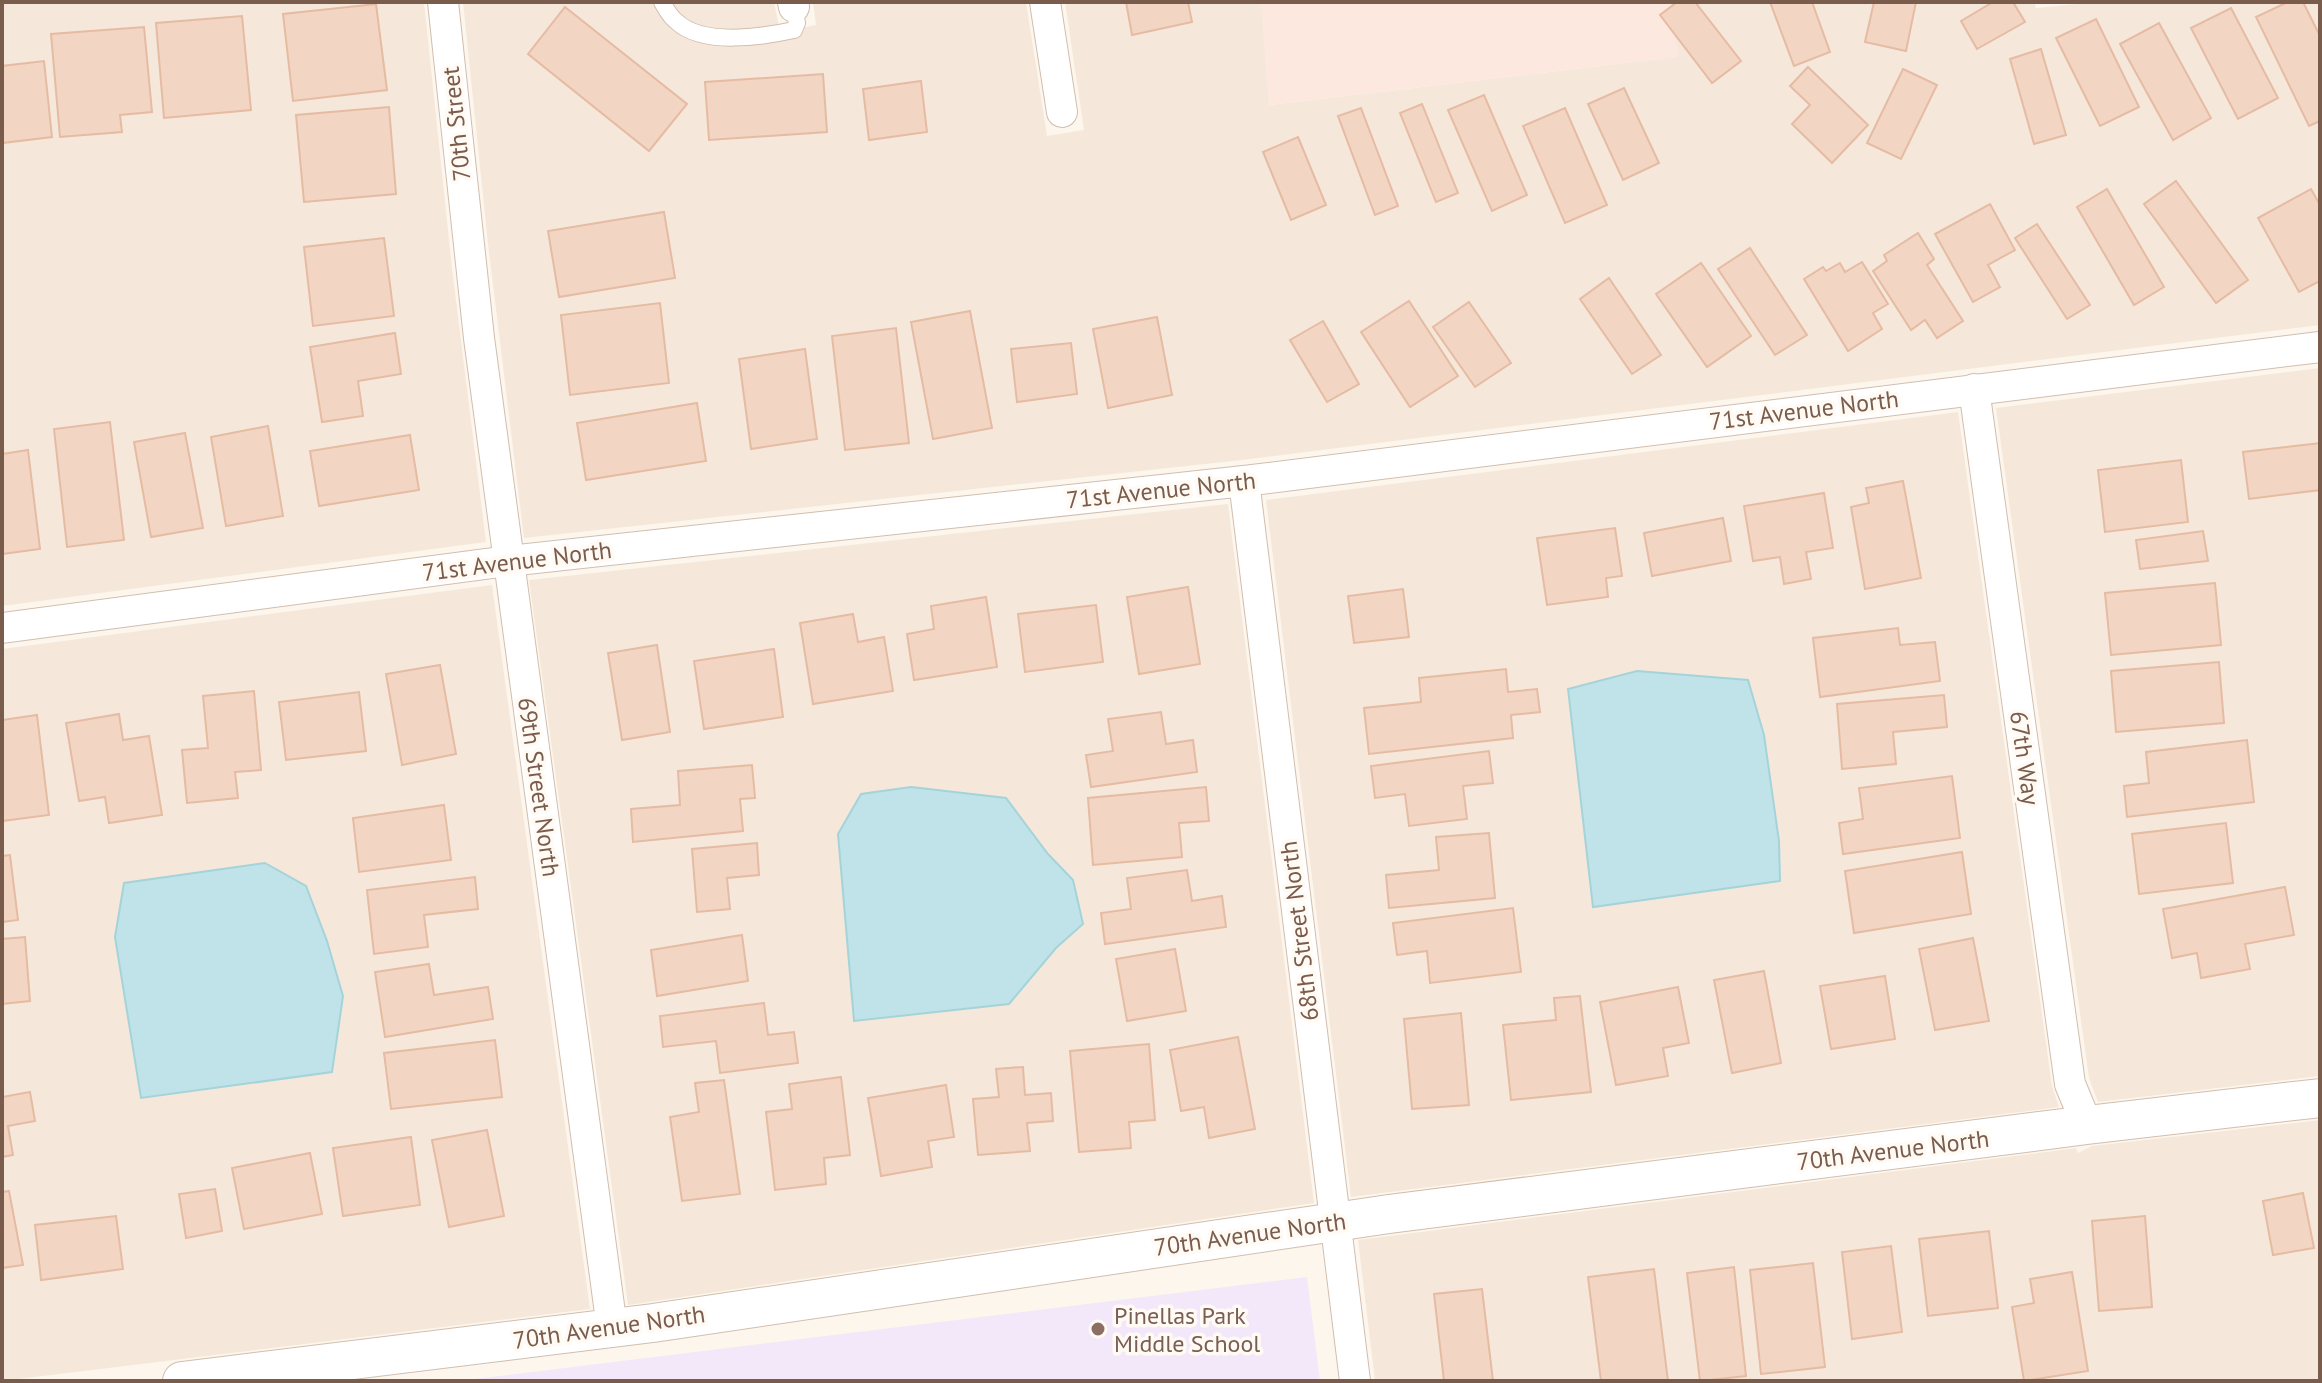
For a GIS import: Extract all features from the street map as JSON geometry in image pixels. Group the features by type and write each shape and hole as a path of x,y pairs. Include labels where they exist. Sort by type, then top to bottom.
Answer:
{"street":[{"name":"70th Street","path":"443,2 469,245"},
{"path":"1045,2 1062,112"},
{"name":"69th Street North","path":"469,245 508,561 612,1328"},
{"name":"71st Avenue North","path":"2,628 508,561 1244,481 2320,347"},
{"name":"67th Way","path":"1974,389 2070,1084 2087,1125"},
{"name":"68th Street North","path":"1244,481 1355,1381"},
{"name":"70th Avenue North","path":"182,1381 612,1328 1335,1221 2320,1098"}],"lane":[{"path":"662,2 670,15 684,27 716,38 731,39 794,30 797,23 794,5"}],"shaded area":[{"path":"2,2 424,2 452,268 486,542 2,606"},
{"path":"463,2 774,2 780,32 816,25 813,2 1026,2 1047,136 1084,130 1065,2 1261,2 1270,105 1677,57 1671,2 2034,2 2036,8 2097,2 2320,2 2320,325 1242,460 524,538 488,244"},
{"path":"1261,2 1671,2 1678,57 1269,105"},
{"path":"2320,368 2320,1076 2098,1102 2089,1078 1996,408"},
{"path":"1958,412 2052,1086 2059,1107 1351,1197 1266,500"},
{"path":"1228,504 1314,1203 628,1305 529,580","holes":["1048,854 1073,880 1083,924 1056,948"]},
{"path":"492,585 590,1309 2,1381 2,649"},
{"path":"2320,1120 2320,1381 1375,1381 1358,1240 2076,1148 2078,1153 2092,1146"},
{"name":"Pinellas Park Middle School","path":"1307,1277 1320,1381 458,1381"}],"water":[{"path":"1637,671 1748,680 1764,735 1779,841 1780,881 1593,907 1568,689"},
{"path":"911,787 1006,798 1048,854 1073,880 1083,924 1056,948 1009,1004 854,1021 838,834 861,794"},
{"path":"265,863 306,886 327,941 343,996 332,1072 141,1098 115,937 124,883"}],"building":[{"path":"1126,2 1188,2 1192,22 1132,35"},
{"path":"1677,2 1695,2 1741,61 1712,83 1660,15"},
{"path":"1770,2 1812,2 1830,52 1794,66"},
{"path":"1874,2 1916,2 1906,51 1865,42"},
{"path":"1993,2 2013,2 2025,22 1977,49 1961,21"},
{"path":"2288,2 2303,2 2320,36 2320,121 2309,126 2256,17"},
{"path":"376,4 387,90 293,101 283,14"},
{"path":"565,7 687,104 649,151 528,54"},
{"path":"2231,8 2278,98 2238,119 2191,28"},
{"path":"242,16 251,110 164,118 156,23"},
{"path":"2096,19 2139,107 2100,126 2056,38"},
{"path":"2159,23 2211,118 2173,140 2120,44"},
{"path":"144,27 152,112 120,115 122,132 60,137 51,34"},
{"path":"2041,49 2066,135 2034,144 2010,59"},
{"path":"44,61 52,137 2,143 2,66"},
{"path":"1808,67 1868,125 1832,163 1792,124 1810,105 1790,86"},
{"path":"1903,69 1937,85 1901,159 1867,143"},
{"path":"823,74 827,132 709,140 705,82"},
{"path":"921,81 927,132 869,140 863,89"},
{"path":"1624,88 1659,163 1623,180 1588,104"},
{"path":"1484,95 1527,195 1492,211 1448,110"},
{"path":"1422,104 1458,193 1436,202 1400,113"},
{"path":"389,107 396,194 304,202 296,115"},
{"path":"1361,108 1398,206 1375,215 1338,116"},
{"path":"1565,108 1607,205 1565,223 1523,126"},
{"path":"1298,137 1326,205 1291,220 1263,152"},
{"path":"2176,181 2248,280 2216,303 2144,204"},
{"path":"2107,189 2164,287 2134,305 2077,207"},
{"path":"2311,189 2320,205 2320,281 2299,292 2258,218"},
{"path":"1990,204 2015,250 1988,265 2000,287 1973,302 1935,234"},
{"path":"664,212 675,278 559,297 548,231"},
{"path":"2037,224 2090,305 2067,319 2015,238"},
{"path":"1918,233 1934,259 1927,265 1963,321 1937,338 1925,320 1911,330 1873,271 1887,261 1884,255"},
{"path":"384,238 394,316 313,326 304,247"},
{"path":"1750,248 1807,335 1775,355 1718,269"},
{"path":"1862,262 1888,304 1873,313 1882,329 1848,351 1804,279 1823,267 1826,271 1840,263 1845,272"},
{"path":"1701,263 1751,336 1707,367 1656,294"},
{"path":"1609,278 1661,355 1632,374 1580,299"},
{"path":"1409,301 1458,376 1410,407 1361,332"},
{"path":"1469,302 1511,363 1475,387 1433,327"},
{"path":"660,303 669,383 570,395 561,315"},
{"path":"970,311 992,428 933,439 911,322"},
{"path":"1157,317 1172,395 1108,408 1093,329"},
{"path":"1323,321 1359,384 1327,402 1290,340"},
{"path":"896,328 909,443 845,450 832,336"},
{"path":"395,333 401,374 358,381 363,416 322,422 310,347"},
{"path":"1071,343 1077,394 1017,402 1011,349"},
{"path":"805,349 817,439 751,449 739,359"},
{"path":"697,403 706,461 586,480 577,423"},
{"path":"110,422 124,540 67,547 54,429"},
{"path":"268,426 283,516 226,526 211,437"},
{"path":"185,433 203,528 151,537 134,442"},
{"path":"410,435 419,490 319,506 310,451"},
{"path":"2320,443 2320,490 2249,499 2243,452"},
{"path":"28,450 40,549 2,554 2,454"},
{"path":"2181,460 2188,522 2105,532 2098,470"},
{"path":"1903,481 1921,578 1865,589 1851,507 1869,503 1866,488"},
{"path":"1824,493 1833,548 1806,552 1811,579 1784,584 1780,557 1753,561 1744,506"},
{"path":"1723,518 1731,561 1652,576 1644,533"},
{"path":"1615,528 1622,576 1606,578 1608,597 1547,605 1537,538"},
{"path":"2203,531 2208,561 2140,569 2136,540"},
{"path":"2215,583 2221,645 2111,655 2105,593"},
{"path":"1188,587 1200,664 1139,674 1127,597"},
{"path":"1403,589 1409,637 1354,643 1348,596"},
{"path":"986,597 997,667 914,680 907,634 934,629 931,606"},
{"path":"1096,605 1103,662 1025,672 1018,614"},
{"path":"853,614 858,642 884,637 893,691 813,704 800,623"},
{"path":"1898,628 1900,645 1935,642 1940,681 1820,697 1813,638"},
{"path":"657,645 670,732 622,740 608,653"},
{"path":"774,649 783,717 704,729 694,661"},
{"path":"2219,662 2224,723 2116,732 2111,671"},
{"path":"440,665 456,754 402,765 386,674"},
{"path":"1506,669 1508,692 1537,689 1540,712 1511,715 1513,738 1369,754 1364,708 1421,702 1419,678"},
{"path":"254,691 261,770 235,772 238,798 187,803 182,750 208,748 203,696"},
{"path":"359,692 366,751 286,760 279,702"},
{"path":"1944,695 1947,727 1893,732 1896,764 1842,769 1837,704"},
{"path":"1161,712 1166,744 1193,740 1197,772 1091,787 1086,755 1113,751 1108,719"},
{"path":"119,714 123,740 149,736 162,815 109,823 105,797 79,801 66,723"},
{"path":"37,715 49,815 2,821 2,720"},
{"path":"2247,740 2254,802 2127,817 2124,786 2149,783 2146,752"},
{"path":"1489,751 1493,783 1463,786 1467,819 1409,826 1405,794 1375,798 1371,766"},
{"path":"752,765 755,798 740,799 743,831 633,842 631,809 680,805 678,771"},
{"path":"1952,776 1960,838 1843,854 1839,823 1863,819 1859,788"},
{"path":"1206,787 1209,821 1179,823 1182,857 1093,865 1088,798"},
{"path":"444,805 451,860 359,872 353,818"},
{"path":"2226,823 2233,883 2139,894 2132,834"},
{"path":"1489,833 1495,898 1389,908 1386,875 1439,870 1436,837"},
{"path":"757,843 759,875 727,878 730,909 697,912 692,849"},
{"path":"1962,852 1971,914 1854,933 1845,871"},
{"path":"10,855 18,920 2,922 2,856"},
{"path":"1187,870 1192,901 1222,896 1226,927 1105,944 1101,913 1131,909 1127,878"},
{"path":"475,877 478,909 424,915 428,947 374,954 367,890"},
{"path":"2285,887 2294,935 2245,944 2250,969 2201,978 2197,953 2172,958 2163,909"},
{"path":"1513,908 1521,972 1430,983 1427,951 1397,955 1393,923"},
{"path":"742,935 748,981 657,996 651,950"},
{"path":"25,937 30,1001 2,1004 2,939"},
{"path":"1973,938 1989,1021 1935,1030 1919,949"},
{"path":"1175,949 1186,1011 1127,1021 1116,959"},
{"path":"429,964 434,995 488,987 493,1019 385,1037 375,972"},
{"path":"1764,971 1781,1063 1732,1073 1714,980"},
{"path":"1885,976 1895,1039 1831,1049 1820,986"},
{"path":"1678,987 1689,1043 1663,1048 1668,1076 1616,1085 1600,1002"},
{"path":"1580,996 1591,1092 1511,1100 1503,1025 1556,1020 1554,998"},
{"path":"764,1003 768,1035 794,1032 798,1063 720,1073 716,1041 663,1047 660,1016"},
{"path":"1461,1013 1469,1105 1412,1109 1404,1019"},
{"path":"1238,1037 1255,1129 1209,1138 1204,1107 1181,1111 1170,1050"},
{"path":"495,1040 502,1097 391,1109 384,1053"},
{"path":"1149,1044 1155,1120 1129,1122 1131,1148 1079,1152 1070,1051"},
{"path":"1023,1067 1025,1095 1051,1093 1053,1121 1027,1123 1030,1151 978,1155 973,1099 999,1097 996,1069"},
{"path":"841,1077 850,1155 824,1158 826,1184 775,1190 766,1112 792,1109 789,1084"},
{"path":"724,1080 740,1194 682,1201 670,1117 699,1112 695,1083"},
{"path":"946,1085 954,1137 928,1141 932,1167 881,1176 868,1098"},
{"path":"30,1092 35,1121 8,1126 13,1155 2,1157 2,1097"},
{"path":"487,1130 504,1216 449,1227 432,1140"},
{"path":"411,1137 420,1205 343,1216 333,1148"},
{"path":"310,1153 322,1214 244,1229 232,1168"},
{"path":"215,1189 222,1231 186,1238 179,1194"},
{"path":"9,1191 23,1265 2,1268 2,1192"},
{"path":"2303,1193 2314,1248 2273,1255 2263,1201"},
{"path":"116,1216 123,1269 41,1280 35,1225"},
{"path":"2145,1216 2152,1307 2099,1311 2092,1221"},
{"path":"1989,1231 1998,1308 1928,1316 1919,1239"},
{"path":"1891,1246 1902,1332 1852,1339 1842,1252"},
{"path":"1813,1263 1825,1367 1761,1374 1750,1270"},
{"path":"1734,1267 1746,1376 1700,1381 1687,1273"},
{"path":"1654,1269 1668,1381 1601,1381 1588,1277"},
{"path":"2072,1272 2088,1371 2024,1381 2012,1307 2034,1303 2030,1279"},
{"path":"1482,1289 1493,1381 1444,1381 1434,1294"}],"place":[{"name":"Pinellas Park Middle School","path":"1098,1329"}]}
